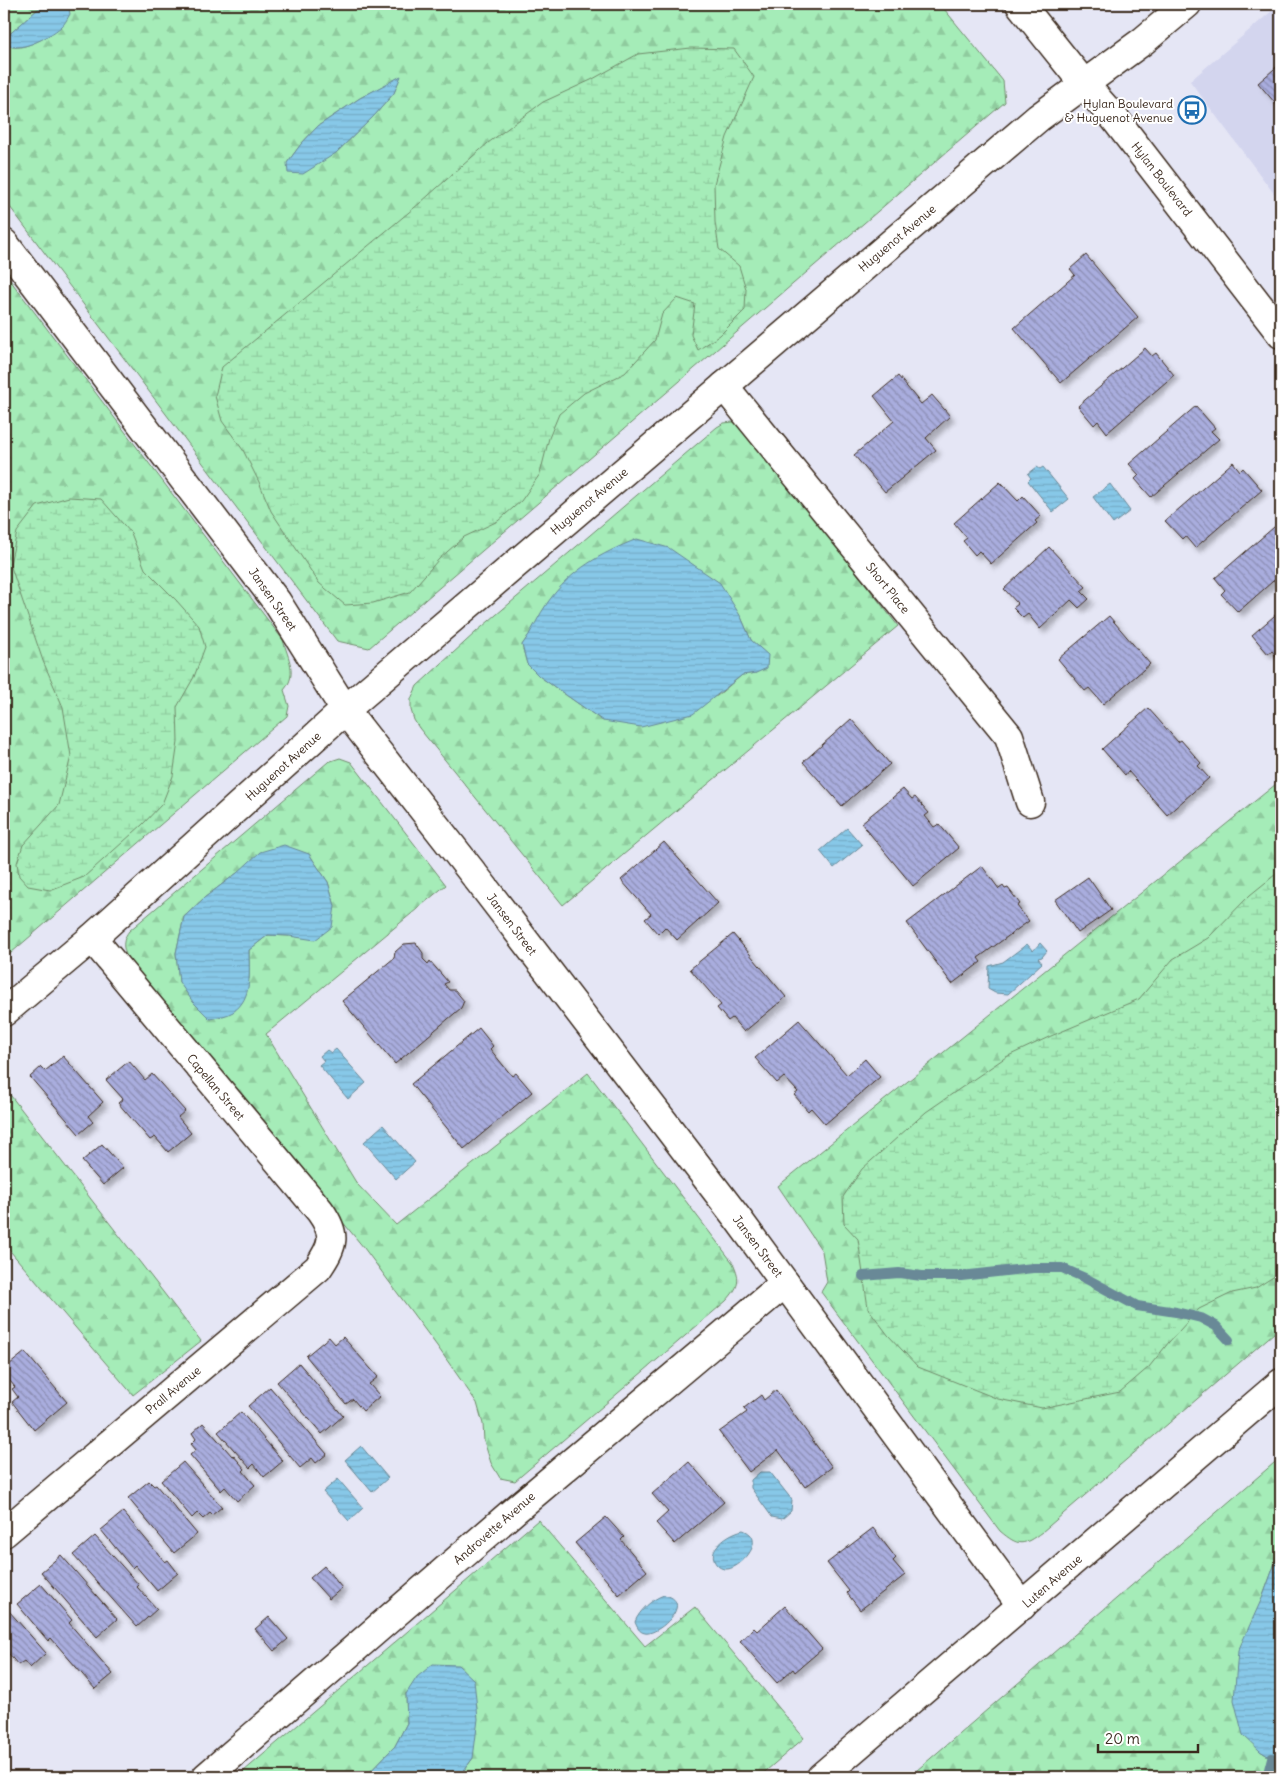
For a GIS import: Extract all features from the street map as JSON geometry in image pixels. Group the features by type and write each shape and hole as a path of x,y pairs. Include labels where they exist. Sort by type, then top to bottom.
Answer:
{"street":[{"name":"Hylan Boulevard","path":"1020,4 1084,84 1115,119 1281,334"},
{"name":"Huguenot Avenue","path":"4,1012 92,938 344,710 1038,118 1143,41 1187,4"},
{"name":"Jansen Street","path":"4,243 277,602 344,710 483,886 785,1282 1022,1606"},
{"name":"Short Place","path":"724,386 1009,736 1030,802"},
{"name":"Capellan Street","path":"92,938 320,1211 329,1224 332,1240"},
{"name":"Prall Avenue","path":"4,1533 318,1268 328,1254 332,1240"},
{"name":"Androvette Avenue","path":"206,1777 515,1510 785,1282"},
{"name":"Luten Avenue","path":"821,1777 1281,1383"}],"shaded area":[{"path":"1281,4 1281,203 1190,81"}],"green space":[{"path":"9,4 940,4 1003,81 1005,102 369,648 337,641 4,199 4,43 9,46 21,47 50,35 38,9 4,39 4,8","holes":["400,77 394,93 374,116 336,153 287,163 318,126 360,98"]},
{"path":"691,48 734,49 754,77 727,137 714,184 715,222 719,249 739,266 746,289 745,310 720,335 698,350 691,335 695,304 677,298 662,314 655,340 625,373 584,393 559,414 549,438 540,474 521,501 498,521 464,537 439,559 410,592 373,603 345,605 319,583 271,511 243,450 222,421 215,396 222,367 420,203 488,143 543,102 591,80 638,54"},
{"path":"4,272 283,640 291,672 288,684 284,690 289,706 287,716 4,959"},
{"path":"733,422 743,426 898,626 563,905 419,728 411,710 411,699 417,686 476,632 724,423","holes":["741,617 751,640 767,655 756,673 742,675 717,696 603,721 539,676 527,664 522,645 532,631"]},
{"path":"69,497 101,499 131,533 145,569 199,626 205,647 194,677 177,707 178,742 173,776 162,804 142,825 84,877 50,890 28,886 19,876 17,863 23,845 59,805 71,756 63,707 43,661 10,564 17,532 37,506"},
{"path":"340,758 351,762 446,885 266,1034 357,1184 396,1225 588,1073 733,1263 737,1274 738,1279 734,1292 726,1301 515,1481 500,1478 491,1463 484,1441 483,1424 477,1403 437,1346 364,1248 133,966 124,949 124,940 129,931 328,762","holes":["309,854 328,882 335,906 289,936 268,935 249,950 249,979 179,982 176,953 184,917 204,898 237,873"]},
{"path":"1281,780 1281,1327 1042,1532 1025,1542 1017,1542 1000,1531 821,1292 827,1282 822,1251 778,1186"},
{"path":"1281,870 1281,1272 1256,1288 1232,1293 1199,1309 1149,1367 1120,1392 1042,1408 998,1399 918,1367 888,1335 868,1308 858,1239 844,1224 843,1197 862,1169 926,1112 1006,1057 1139,999 1173,959 1208,938 1250,895"},
{"path":"4,1087 201,1341 133,1395 4,1246"},
{"path":"1281,1457 1281,1547 1263,1596 1260,1751 1281,1764 1281,1777 909,1777"},
{"path":"538,1520 645,1646 695,1607 804,1738 759,1777 459,1777 473,1758 406,1693 407,1723 395,1746 365,1777 237,1777"}],"water":[{"path":"61,6 69,9 70,14 62,26 49,35 25,46 10,46 4,43 4,39 38,9"},
{"path":"401,76 394,93 374,116 336,153 303,174 288,173 287,163 318,126 360,98"},
{"path":"1037,467 1040,469 1043,467 1069,499 1053,512 1028,481 1031,478 1028,474"},
{"path":"1110,484 1130,511 1113,524 1093,497"},
{"path":"637,539 669,548 720,583 741,617 751,640 768,655 767,668 756,673 742,675 693,714 641,727 603,721 539,676 527,664 522,645 548,602 567,580 599,557"},
{"path":"847,828 862,845 834,868 820,851"},
{"path":"284,845 309,854 328,882 335,906 332,927 315,940 268,935 249,950 249,976 244,1000 233,1012 210,1019 193,1002 179,982 176,953 184,917 260,852"},
{"path":"1040,943 1047,951 1042,957 1038,958 1042,963 1008,994 995,993 988,989 989,966 1003,962 1027,944 1033,951"},
{"path":"336,1049 366,1083 348,1099 319,1065 324,1061 320,1056 327,1050 331,1053"},
{"path":"383,1125 415,1162 396,1179 364,1142"},
{"path":"361,1446 388,1478 372,1492 345,1460"},
{"path":"760,1472 770,1472 792,1500 791,1511 782,1519 772,1517 751,1488 751,1480"},
{"path":"338,1479 363,1508 349,1521 323,1492"},
{"path":"743,1530 750,1534 753,1540 749,1553 738,1565 732,1568 719,1567 714,1561 713,1553 719,1543 732,1534"},
{"path":"1281,1547 1281,1764 1260,1751 1243,1735 1234,1700 1238,1651 1263,1596"},
{"path":"664,1595 673,1598 676,1604 671,1617 658,1629 651,1632 641,1632 635,1622 637,1618 651,1602"},
{"path":"433,1664 458,1665 474,1680 478,1719 473,1758 459,1777 365,1777 395,1746 407,1723 406,1694 417,1677"}],"building":[{"path":"1281,63 1281,110 1258,83"},
{"path":"1086,255 1138,317 1061,383 1014,328 1075,275 1070,269"},
{"path":"1145,348 1152,356 1156,353 1174,375 1107,433 1098,421 1094,425 1078,406"},
{"path":"898,376 921,404 932,395 950,416 926,438 936,450 885,492 854,455 894,421 874,396"},
{"path":"1196,406 1215,428 1211,431 1219,439 1151,497 1135,479 1139,475 1129,464"},
{"path":"1233,462 1240,471 1243,468 1262,490 1195,548 1185,536 1182,539 1165,521"},
{"path":"1000,482 1018,501 1023,496 1041,516 1035,521 1037,523 991,564 979,551 975,555 963,541 967,538 954,523"},
{"path":"1281,521 1281,574 1238,612 1221,594 1225,590 1215,578"},
{"path":"1049,547 1086,587 1081,591 1089,599 1079,608 1071,600 1040,629 1028,614 1023,618 1013,608 1018,604 1004,589"},
{"path":"1281,610 1281,662 1272,651 1268,654 1252,635"},
{"path":"1109,616 1150,664 1103,704 1089,688 1085,691 1058,659"},
{"path":"1148,708 1178,742 1181,740 1201,763 1198,766 1209,778 1167,815 1128,771 1125,775 1102,749"},
{"path":"851,719 890,764 842,806 803,762"},
{"path":"903,789 912,799 915,797 929,813 925,816 934,827 939,824 959,848 913,886 861,823"},
{"path":"664,842 718,903 677,940 665,927 658,934 645,919 651,914 621,880"},
{"path":"982,866 999,889 1003,886 1005,889 1008,888 1020,904 1017,906 1029,921 978,958 981,962 952,984 907,923"},
{"path":"1088,877 1111,910 1078,933 1055,900"},
{"path":"733,934 786,997 744,1032 732,1018 728,1021 717,1008 721,1005 690,969"},
{"path":"416,943 423,953 423,959 428,964 430,961 448,982 444,984 449,990 455,990 464,1001 461,1008 395,1064 342,1001 394,958 395,952 404,944"},
{"path":"799,1020 847,1075 865,1059 880,1077 825,1124 811,1108 808,1111 794,1095 798,1092 784,1077 777,1083 755,1058"},
{"path":"479,1028 493,1046 490,1049 512,1076 516,1073 532,1092 464,1149 411,1084"},
{"path":"63,1056 103,1102 88,1116 93,1122 79,1134 30,1077 41,1067 45,1071"},
{"path":"129,1061 145,1080 152,1074 185,1111 178,1117 191,1133 168,1152 155,1137 150,1140 118,1103 123,1099 106,1080"},
{"path":"102,1144 123,1168 103,1185 82,1161"},
{"path":"329,1337 335,1344 343,1337 378,1377 369,1384 380,1396 363,1411 353,1399 346,1404 306,1356"},
{"path":"25,1352 67,1402 34,1430 12,1402 18,1397 12,1389 15,1387 4,1374 4,1369"},
{"path":"299,1363 343,1416 322,1434 277,1382"},
{"path":"270,1387 327,1454 316,1463 312,1458 300,1468 248,1406"},
{"path":"776,1390 832,1467 805,1487 778,1450 749,1472 719,1432 747,1412 744,1408 761,1395 764,1400"},
{"path":"241,1412 283,1461 264,1477 254,1464 250,1468 218,1432"},
{"path":"203,1423 245,1469 243,1471 255,1485 237,1501 225,1487 221,1491 190,1455 196,1450 191,1444 196,1439 192,1433"},
{"path":"183,1462 222,1507 212,1515 210,1513 203,1519 197,1513 192,1518 161,1481"},
{"path":"689,1462 724,1502 675,1544 656,1523 668,1512 652,1494"},
{"path":"149,1481 154,1486 156,1485 197,1534 174,1553 128,1498"},
{"path":"123,1512 165,1562 168,1560 178,1573 157,1591 135,1565 132,1568 101,1530"},
{"path":"606,1517 624,1537 621,1540 647,1571 619,1595 575,1543"},
{"path":"873,1528 896,1558 893,1561 905,1575 860,1610 847,1593 849,1591 827,1563"},
{"path":"95,1536 139,1585 137,1587 157,1609 137,1627 73,1555"},
{"path":"61,1555 117,1619 97,1637 41,1572"},
{"path":"324,1566 342,1588 329,1599 310,1578"},
{"path":"41,1584 72,1620 69,1623 113,1674 95,1689 51,1638 48,1641 17,1604"},
{"path":"785,1606 822,1649 795,1672 793,1669 777,1683 740,1641 754,1628 757,1631"},
{"path":"9,1611 46,1653 30,1668 24,1661 18,1665 4,1648 4,1615"},
{"path":"269,1617 288,1639 274,1651 255,1629"}],"waterway":[{"path":"863,1276 899,1273 922,1276 961,1276 1033,1268 1062,1268 1137,1306 1201,1318 1216,1326 1229,1340"},
{"path":"1267,1777 1272,1758"}],"place":[{"name":"Hylan Boulevard & Huguenot Avenue","path":"1192,110"}]}
